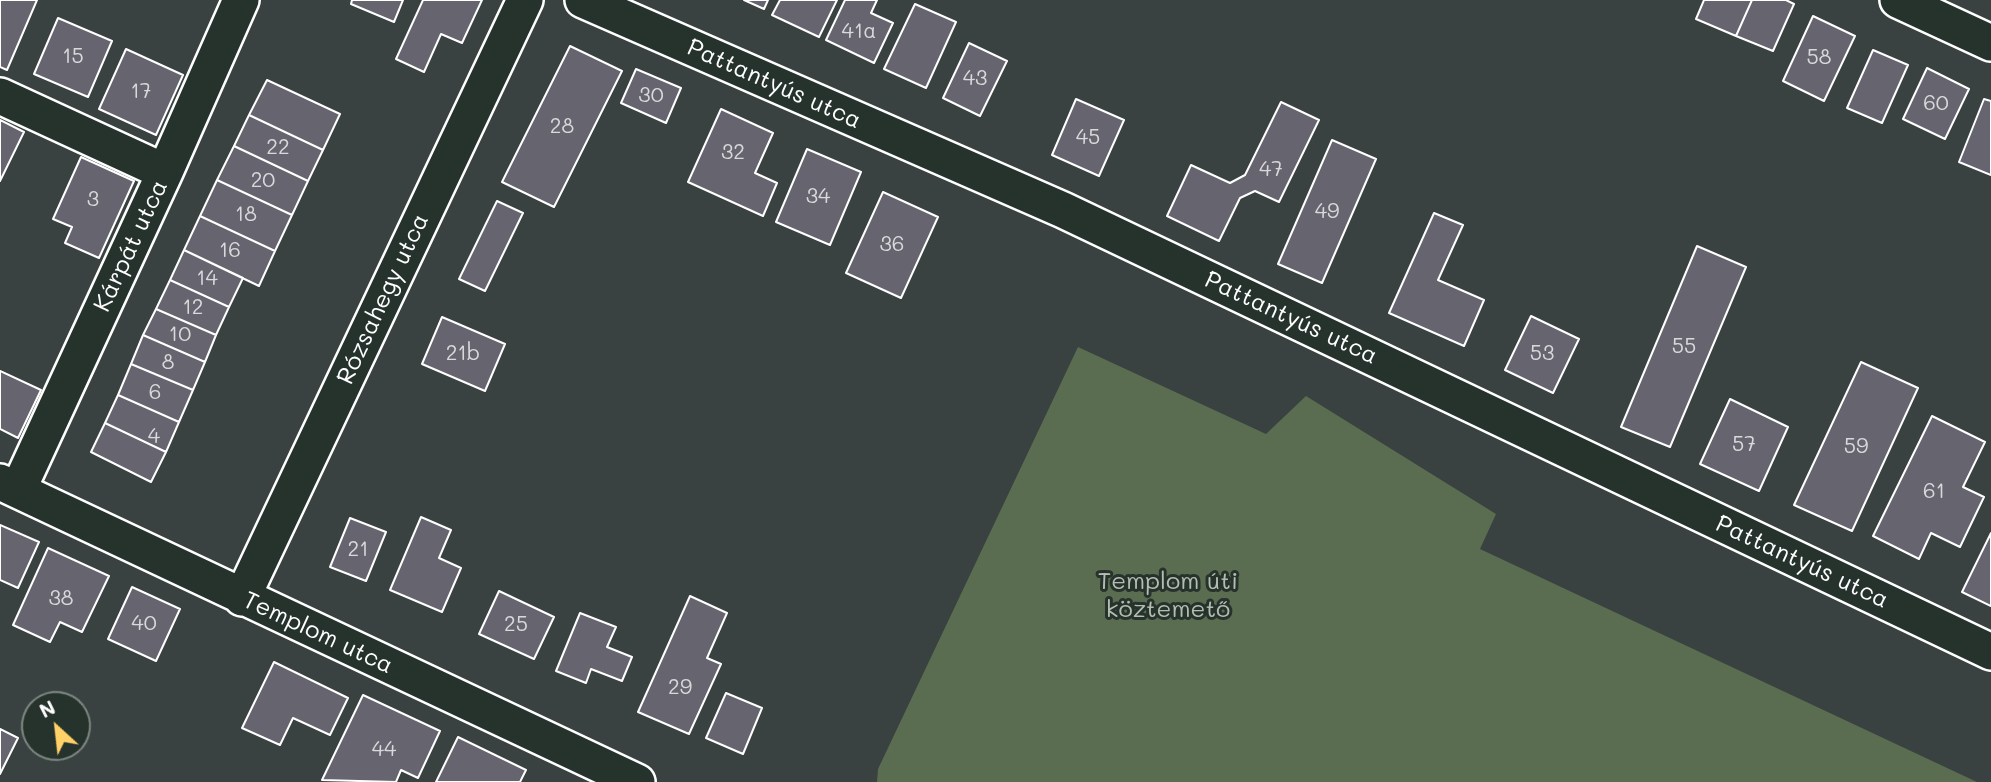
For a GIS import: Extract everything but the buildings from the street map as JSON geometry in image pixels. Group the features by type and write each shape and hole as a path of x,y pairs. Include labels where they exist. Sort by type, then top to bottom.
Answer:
{"street":[{"name":"Kárpát utca","path":"9,486 165,172 241,0"},
{"name":"Rózsahegy utca","path":"242,598 525,0"},
{"name":"Pattantyús utca","path":"583,0 1063,210 1991,652"},
{"path":"1898,0 1991,43"},
{"path":"0,96 165,172"},
{"name":"Templom utca","path":"9,486 637,782"}],"green space":[{"name":"Templom úti köztemető","path":"1078,347 1266,434 1306,396 1496,514 1480,549 1977,782 877,782 878,769"}]}
